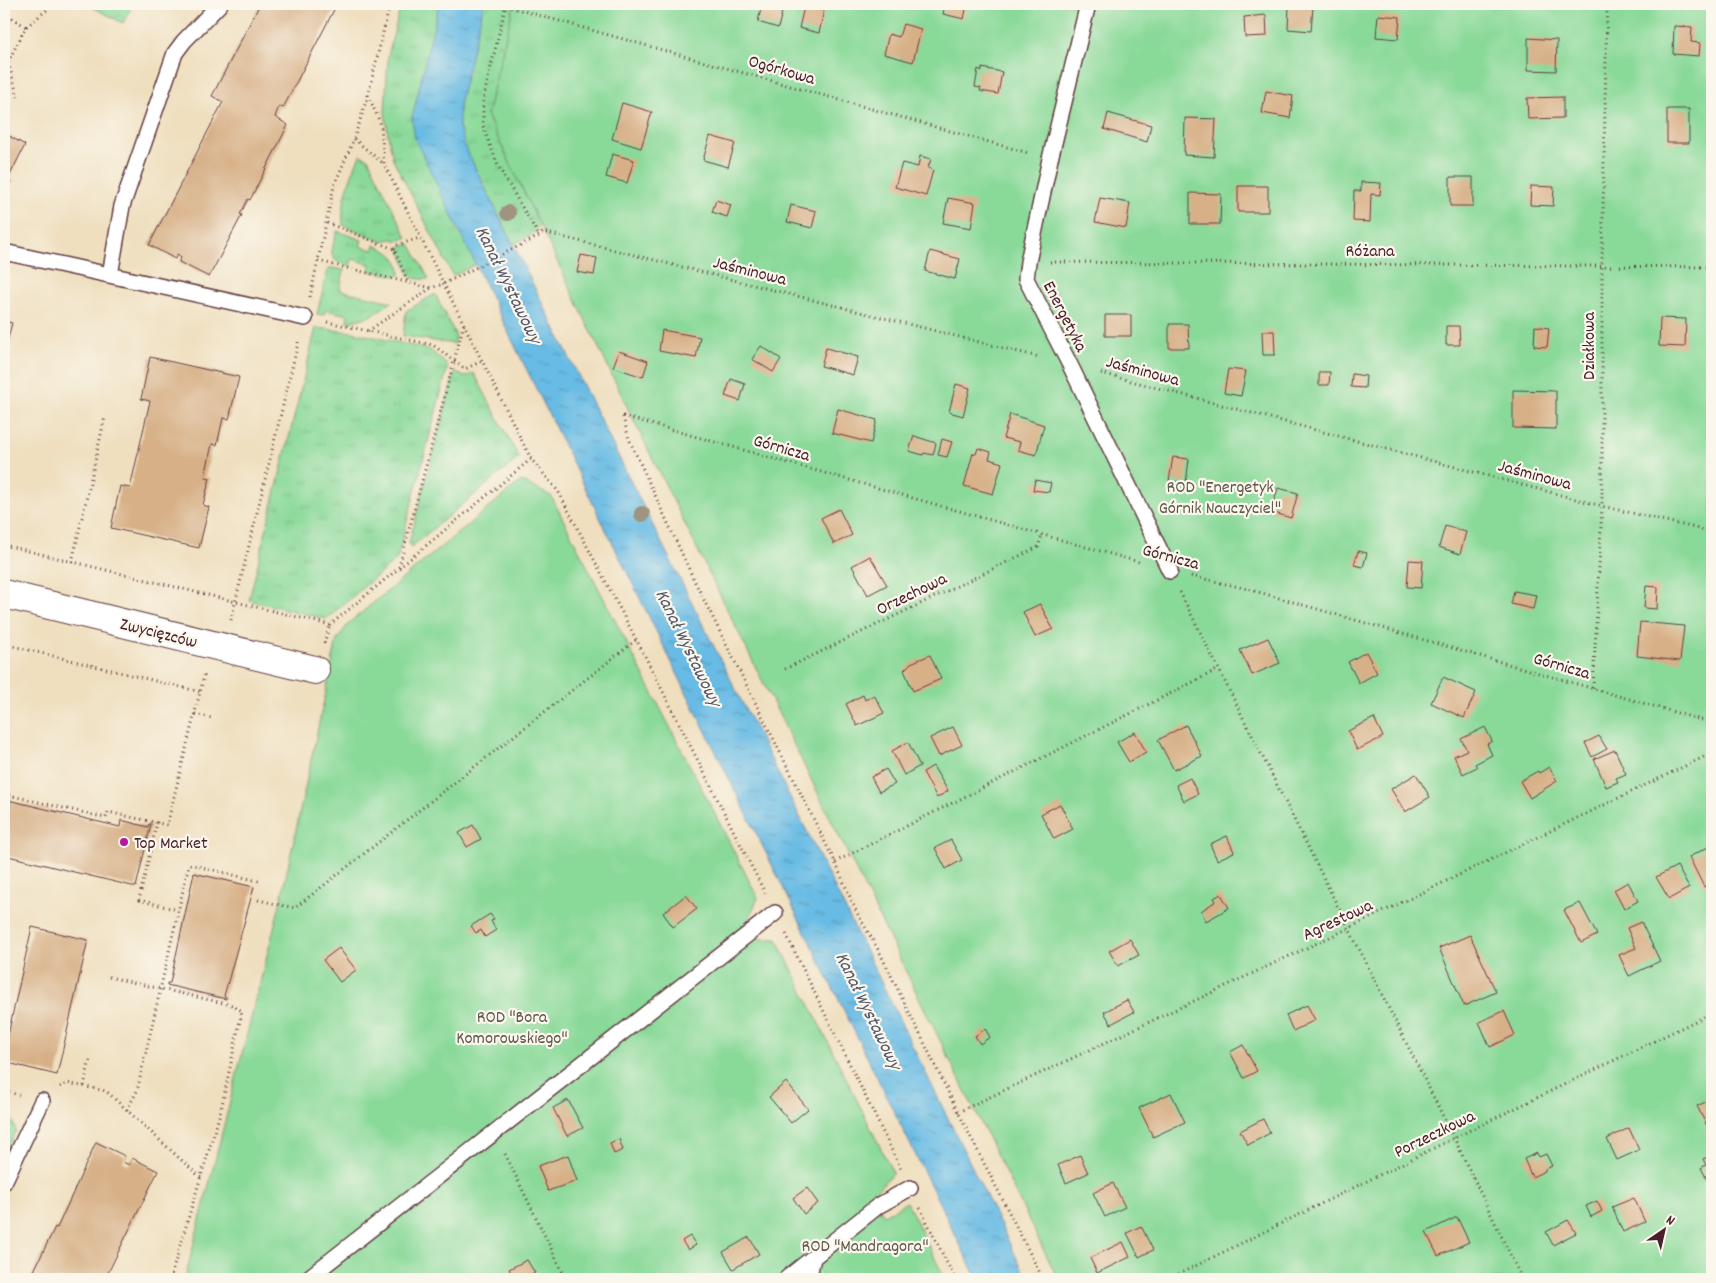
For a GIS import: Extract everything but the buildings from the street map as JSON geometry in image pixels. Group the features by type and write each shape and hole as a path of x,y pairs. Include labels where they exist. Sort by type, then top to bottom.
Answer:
{"street":[{"name":"Zwycięzców","path":"4,594 314,670"}],"lane":[{"path":"110,275 122,206 175,53 220,4"},
{"name":"Energetyka","path":"1088,4 1050,159 1026,279 1170,571"},
{"path":"4,252 305,318"},
{"path":"307,1279 775,913"},
{"path":"4,1182 42,1101"},
{"path":"786,1279 878,1206 910,1188"},
{"path":"808,1279 813,1258"}],"path":[{"path":"18,97 6,62 26,27 54,4"},
{"name":"Działkowa","path":"1592,688 1602,506 1602,265 1607,4"},
{"path":"368,331 431,288 443,284 539,236 498,166 482,126 483,100 506,5"},
{"name":"Ogórkowa","path":"506,5 1050,159"},
{"path":"4,12 26,27"},
{"path":"368,95 381,125 384,164 420,238 531,459 558,490 636,640 775,913 955,1279"},
{"path":"354,139 384,164"},
{"path":"327,223 394,249 408,282"},
{"name":"Jaśminowa","path":"539,236 543,232 1070,365 1602,506 1712,532"},
{"path":"394,249 397,245 420,238"},
{"path":"318,260 431,288"},
{"name":"Różana","path":"1028,262 1712,267"},
{"path":"305,318 433,345 465,369 482,361"},
{"path":"398,568 464,324"},
{"name":"Górnicza","path":"834,862 695,582 630,439 623,416 1170,571 1248,589 1712,723"},
{"path":"72,562 105,417"},
{"path":"4,546 330,625 531,459"},
{"name":"Orzechowa","path":"785,669 1038,547 1042,535"},
{"path":"1170,571 1454,1138 1522,1279"},
{"path":"258,900 294,908 636,640"},
{"path":"4,644 201,692"},
{"path":"4,794 106,818 108,812 167,825 211,645"},
{"path":"1042,1279 879,952 857,913 834,862 1219,669"},
{"path":"195,714 212,718"},
{"name":"Agrestowa","path":"958,1112 1349,928 1712,753"},
{"path":"157,822 139,900 178,910"},
{"path":"127,1110 137,1091 189,864 262,882"},
{"path":"109,977 232,1005 242,1011 221,1110 170,1279"},
{"name":"Porzeczkowa","path":"1169,1279 1712,1013"},
{"path":"84,1086 90,1059"},
{"path":"42,1101 67,1083 106,1091 201,1178"},
{"path":"495,1133 566,1279"},
{"path":"1698,1279 1712,1272"}],"green space":[{"path":"87,4 133,4 123,23"},
{"path":"401,4 514,4 487,115 540,225 531,235 453,276 393,159 388,135 385,112 388,56"},
{"name":"ROD \"Energetyk Górnik Nauczyciel\"","path":"514,4 1712,4 1712,1279 1058,1279 633,419 487,115"},
{"path":"360,155 368,158 407,238 397,241 394,239 380,241 343,225 345,198"},
{"path":"337,231 362,240 360,246 373,250 375,245 385,250 396,260 400,269 400,275 369,271 370,264 352,259 350,266 336,261 333,258 332,250"},
{"path":"410,244 429,279 417,279 410,276 399,247"},
{"path":"328,269 344,270 340,290 392,302 370,316 350,322 347,321 348,315 326,310 324,315 317,314"},
{"path":"435,294 456,336 454,344 403,336 406,311"},
{"path":"316,328 353,332 430,350 448,366 397,559 326,619 249,600"},
{"path":"455,371 464,377 474,373 519,458 411,547 409,543"},
{"name":"ROD \"Bora Komorowskiego\"","path":"521,481 551,496 758,898 745,927 754,939 777,939 893,1173 871,1196 884,1215 907,1202 945,1279 185,1279 280,904 337,640 349,623"},
{"path":"4,1107 7,1109 16,1130 5,1153"}],"water":[{"name":"Kanał Wystawowy","path":"439,4 484,4 459,105 459,126 466,149 795,807 1027,1279 977,1279 510,336 415,139 412,118"}],"place":[{"name":"Top Market","path":"124,842"}],"park label":[{"name":"ROD \"Mandragora\"","path":"865,1245"}]}
